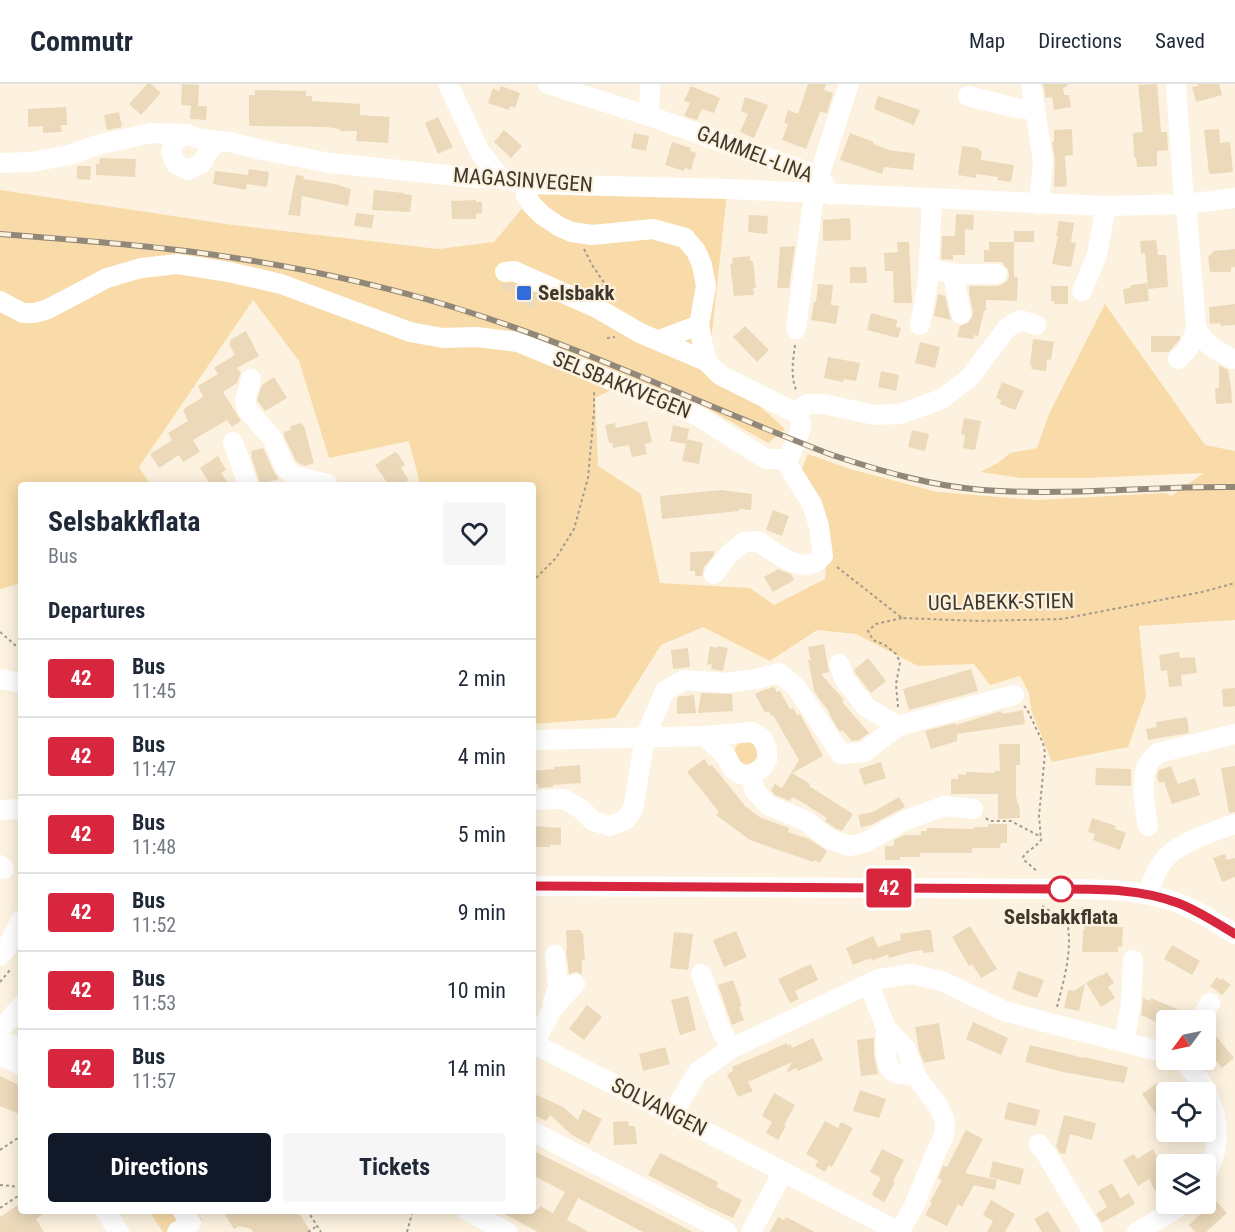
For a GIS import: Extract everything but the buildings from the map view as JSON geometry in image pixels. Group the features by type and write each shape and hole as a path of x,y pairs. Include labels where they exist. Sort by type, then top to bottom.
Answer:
{"street":[{"path":"448,84 480,152 501,178"},
{"name":"GAMMEL-LINA","path":"548,84 575,88 649,116 821,188 932,199 1106,206 1186,204 1235,198"},
{"path":"649,116 650,84"},
{"path":"821,188 849,84"},
{"path":"1031,84 1043,161 1039,204"},
{"path":"1176,84 1196,326 1204,342 1232,359"},
{"path":"968,96 1035,110"},
{"name":"MAGASINVEGEN","path":"0,162 31,162 70,155 98,145 151,133 187,134 200,139 230,142 330,163 477,178 501,178 526,184 728,189 821,188"},
{"path":"187,134 174,142 171,152 176,165 188,170 201,164 218,141"},
{"path":"526,184 526,195 532,205 542,214 572,232 592,235 653,229 685,238 696,251 702,265 706,286 699,325 706,361"},
{"name":"GAMMEL-LINA","path":"796,329 821,188"},
{"path":"920,325 928,282 932,199"},
{"path":"1082,291 1097,255 1106,206"},
{"name":"SELSBAKKVEGEN","path":"0,301 23,313 35,313 48,309 107,278 141,268 178,264 229,272 281,284 410,332 443,338 476,337 518,342 698,416 766,459 784,459"},
{"path":"929,267 939,272 953,274 997,274"},
{"path":"504,272 514,271 597,308 640,333 706,361 720,375 801,410"},
{"path":"953,274 961,314"},
{"path":"714,574 729,554 744,542 758,541 778,555 801,565 813,564 823,556 819,526 812,504 784,459 790,455 798,437 801,410 808,404 823,404 875,415 900,414 942,399 970,377 1007,328 1020,320 1036,325"},
{"path":"659,340 699,325"},
{"path":"1178,359 1192,343 1196,326"},
{"path":"250,379 245,400 247,409 272,438 286,469 295,476 319,482"},
{"path":"233,442 247,482"},
{"path":"839,664 845,680 866,707 898,726"},
{"path":"536,800 564,799 581,809 593,820 610,826 625,820 633,810 645,738 665,691 684,680 725,683 779,673 796,687 842,754 864,752 898,726 1014,694"},
{"path":"0,679 18,683"},
{"path":"536,740 705,736 752,732 762,738 767,749 767,760 762,768 751,775 741,774 733,769 726,756 705,736"},
{"path":"1148,826 1143,801 1145,772 1150,760 1158,753 1235,734"},
{"path":"751,775 755,791 768,805 806,821 829,838 850,846 864,843 904,821 944,806 973,809"},
{"path":"0,810 18,809"},
{"path":"1147,894 1165,858 1186,844 1235,824"},
{"path":"536,886 1117,890 1147,894 1177,902 1235,934"},
{"path":"2,950 18,925"},
{"name":"SOLVANGEN","path":"553,1008 558,987 555,955"},
{"path":"1124,1042 1131,1004 1133,960"},
{"path":"701,974 721,1030 732,1048"},
{"path":"672,1114 698,1072 732,1048 879,979 911,974 942,981 1004,1011 1156,1050"},
{"name":"SOLVANGEN","path":"536,1038 553,1008 575,984"},
{"name":"SOLVANGEN","path":"536,1045 899,1232 914,1208 936,1152 944,1138 944,1118 916,1076 893,1072 887,1063 886,1028 869,984"},
{"path":"0,1030 18,1009"},
{"path":"0,1040 18,1048"},
{"path":"0,1053 3,1057 18,1064"},
{"path":"1190,1070 1199,1079 1212,1102 1218,1133 1214,1154"},
{"path":"536,1133 727,1232"},
{"path":"1039,1144 1093,1232"},
{"path":"751,1232 783,1172"},
{"path":"108,1214 119,1232"},
{"path":"177,1232 191,1223 185,1214"},
{"path":"473,1214 507,1232"},
{"path":"1137,1232 1168,1214"}],"path":[{"path":"572,232 620,307"},
{"path":"796,329 792,367 794,386 801,410"},
{"path":"536,578 556,558 574,529 588,478 594,394 599,375"},
{"name":"UGLABEKK-STIEN","path":"823,556 902,618 979,621 1062,619 1202,592 1235,583"},
{"path":"898,726 896,684 900,662 896,654 885,645 873,640 868,632 876,624 902,618"},
{"path":"0,632 18,647"},
{"path":"1014,694 1028,709 1045,753 1039,816 1041,837 1023,857 1042,876"},
{"path":"973,809 989,821 1011,821 1041,837"},
{"path":"1067,921 1089,904 1078,905"},
{"path":"1050,905 1042,906 1067,921 1069,933 1067,966 1053,1024"},
{"path":"0,1150 18,1138"},
{"path":"0,1185 18,1187"},
{"path":"0,1208 18,1196"},
{"path":"309,1214 321,1232"},
{"path":"407,1232 411,1214"},
{"path":"308,1232 317,1226"}],"shaded area":[{"path":"0,190 233,225 438,249 494,242 535,193 727,193 709,360 785,429 768,443 686,396 620,386 595,398 598,466 641,494 660,583 750,588 774,605 825,579 829,529 801,471 808,454 850,469 937,492 1037,500 1166,493 1171,496 1204,473 1022,478 980,472 998,463 1010,453 1037,448 1049,414 1105,304 1205,445 1235,451 1235,620 1139,626 1146,696 1128,747 1052,762 1031,710 1029,693 1020,676 990,685 974,664 918,666 856,634 817,630 770,661 703,627 661,645 615,718 536,724 536,482 419,482 409,441 329,458 299,361 253,300 139,467 149,482 18,482 18,584 0,589"},
{"path":"746,740 756,742 762,757 745,767 734,756 737,746"},
{"path":"151,1214 198,1214 202,1220 182,1232 163,1232"}],"railway":[{"path":"0,234 194,252 294,268 392,290 456,308 551,341 832,455 925,481 964,488 1014,492 1235,487"}],"bus line":[{"name":"42","path":"536,886 1117,890 1147,894 1177,902 1235,934"}],"place":[{"name":"Selsbakk","path":"524,293"},
{"name":"Selsbakkflata","path":"1061,889"}]}
